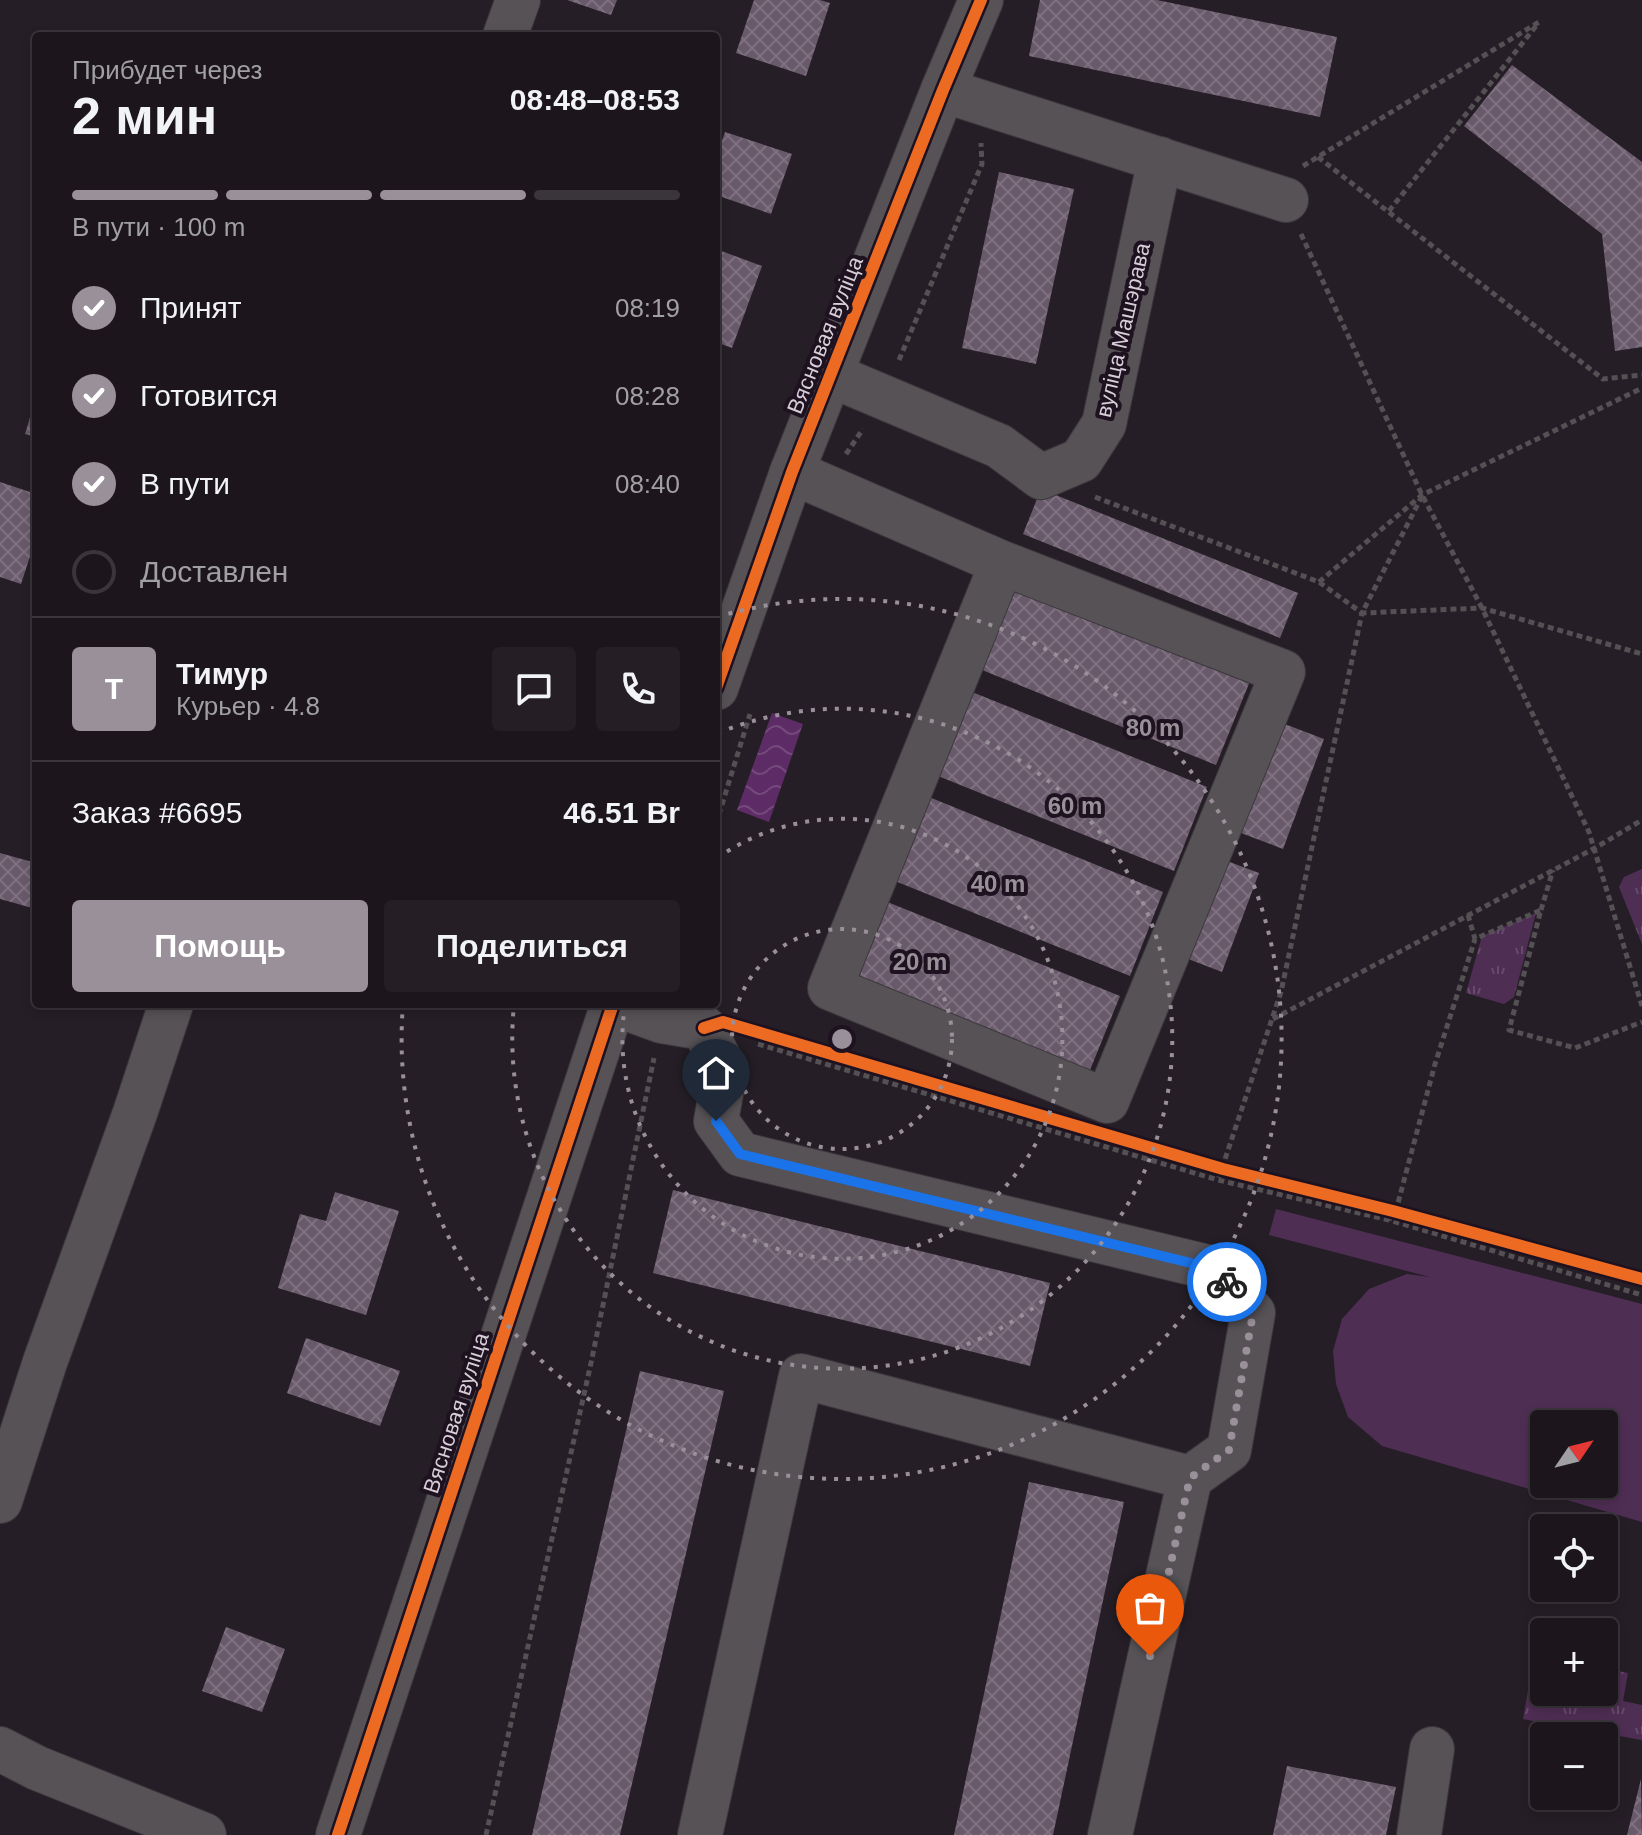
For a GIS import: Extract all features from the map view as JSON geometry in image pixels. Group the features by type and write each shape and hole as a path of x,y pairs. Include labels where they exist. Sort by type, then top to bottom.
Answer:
{"street":[{"path":"506,32 518,0"},
{"name":"Вясновая вуліца","path":"720,677 792,472 943,90 970,3"},
{"path":"943,90 1160,159 1292,184"},
{"name":"вуліца Машэрава","path":"831,375 999,446 1041,477 1081,460 1104,424 1160,159"},
{"path":"792,472 1002,563 1283,672 1107,1101 830,988 1002,563"},
{"path":"0,1501 45,1362 170,1008"},
{"name":"Вясновая вуліца","path":"338,1835 613,1008"},
{"path":"625,1008 662,1021 704,1028 725,1071 716,1121 740,1154 1216,1269 1253,1313 1229,1450 1190,1478 1110,1835"},
{"path":"700,1835 801,1376 1190,1478"},
{"path":"0,1749 37,1768 204,1835"},
{"path":"1419,1835 1432,1749"}],"path":[{"path":"1389,211 1539,22 1318,157 1292,184 1422,495 1482,608 1595,848 1642,1006"},
{"path":"1318,157 1603,379 1642,375"},
{"path":"1319,582 1422,495 1642,388"},
{"path":"1422,495 1362,613 1482,608 1642,654"},
{"path":"1272,1019 1642,820"},
{"path":"1553,870 1509,1030 1575,1048 1642,1022"},
{"path":"1475,939 1541,910"},
{"path":"1391,1216 1475,939 1468,915"},
{"path":"486,1835 591,1363 662,1021"},
{"path":"704,1028 723,1022 1223,1169 1391,1216 1583,1263"},
{"path":"1391,1216 1635,1293 1642,1292"}],"green space":[{"path":"1642,869 1642,944 1619,887 1624,877"},
{"path":"1536,913 1514,997 1504,1004 1466,993 1482,936"},
{"path":"1276,1209 1642,1304 1642,1522 1560,1498 1618,1498 1618,1410 1530,1410 1530,1489 1382,1446 1348,1417 1336,1384 1333,1351 1342,1319 1369,1289 1407,1274 1430,1277 1269,1235"},
{"path":"1618,1671 1628,1673 1623,1701 1642,1705 1642,1740 1618,1736 1618,1722 1540,1722 1523,1719 1530,1679 1530,1706 1618,1706"}],"water":[{"path":"772,713 803,724 769,822 737,810"}],"building":[{"path":"567,0 617,0 611,15"},
{"path":"754,0 820,0 830,3 806,76 736,53"},
{"path":"1040,0 1157,0 1337,37 1320,117 1029,56"},
{"path":"1512,65 1642,162 1642,347 1615,351 1602,234 1464,126"},
{"path":"725,132 792,154 771,214 720,196 720,146"},
{"path":"999,172 1074,189 1036,364 962,348"},
{"path":"720,250 762,266 732,348 720,344"},
{"path":"32,411 32,436 25,434"},
{"path":"0,482 32,493 32,550 21,584 0,577"},
{"path":"1041,489 1298,593 1280,638 1023,534"},
{"path":"1015,586 1250,681 1216,765 982,670"},
{"path":"972,692 1207,787 1174,871 938,776"},
{"path":"1282,723 1324,739 1283,849 1241,833"},
{"path":"929,797 1163,892 1130,976 895,881"},
{"path":"0,853 32,862 32,908 0,899"},
{"path":"1219,858 1259,873 1222,972 1183,957"},
{"path":"885,901 1120,996 1086,1080 851,985"},
{"path":"673,1190 1050,1283 1030,1366 653,1273"},
{"path":"335,1192 399,1211 366,1315 278,1288 300,1214 326,1221"},
{"path":"306,1338 400,1371 380,1426 287,1393"},
{"path":"640,1371 724,1391 620,1835 532,1835"},
{"path":"1029,1482 1124,1502 1053,1835 954,1835"},
{"path":"226,1627 285,1649 262,1712 202,1691"},
{"path":"1287,1766 1396,1787 1386,1835 1273,1835"},
{"path":"1641,1779 1642,1835 1627,1835"}],"cycle path":[{"path":"720,677 792,472 981,0"},
{"path":"338,1835 612,1008"},
{"path":"704,1028 723,1022 1223,1169 1393,1211 1642,1279"}],"way so far":[{"path":"1150,1656 1190,1478 1229,1450 1253,1313 1227,1282"}],"route":[{"path":"716,1121 740,1154 1216,1269 1227,1282"}]}
